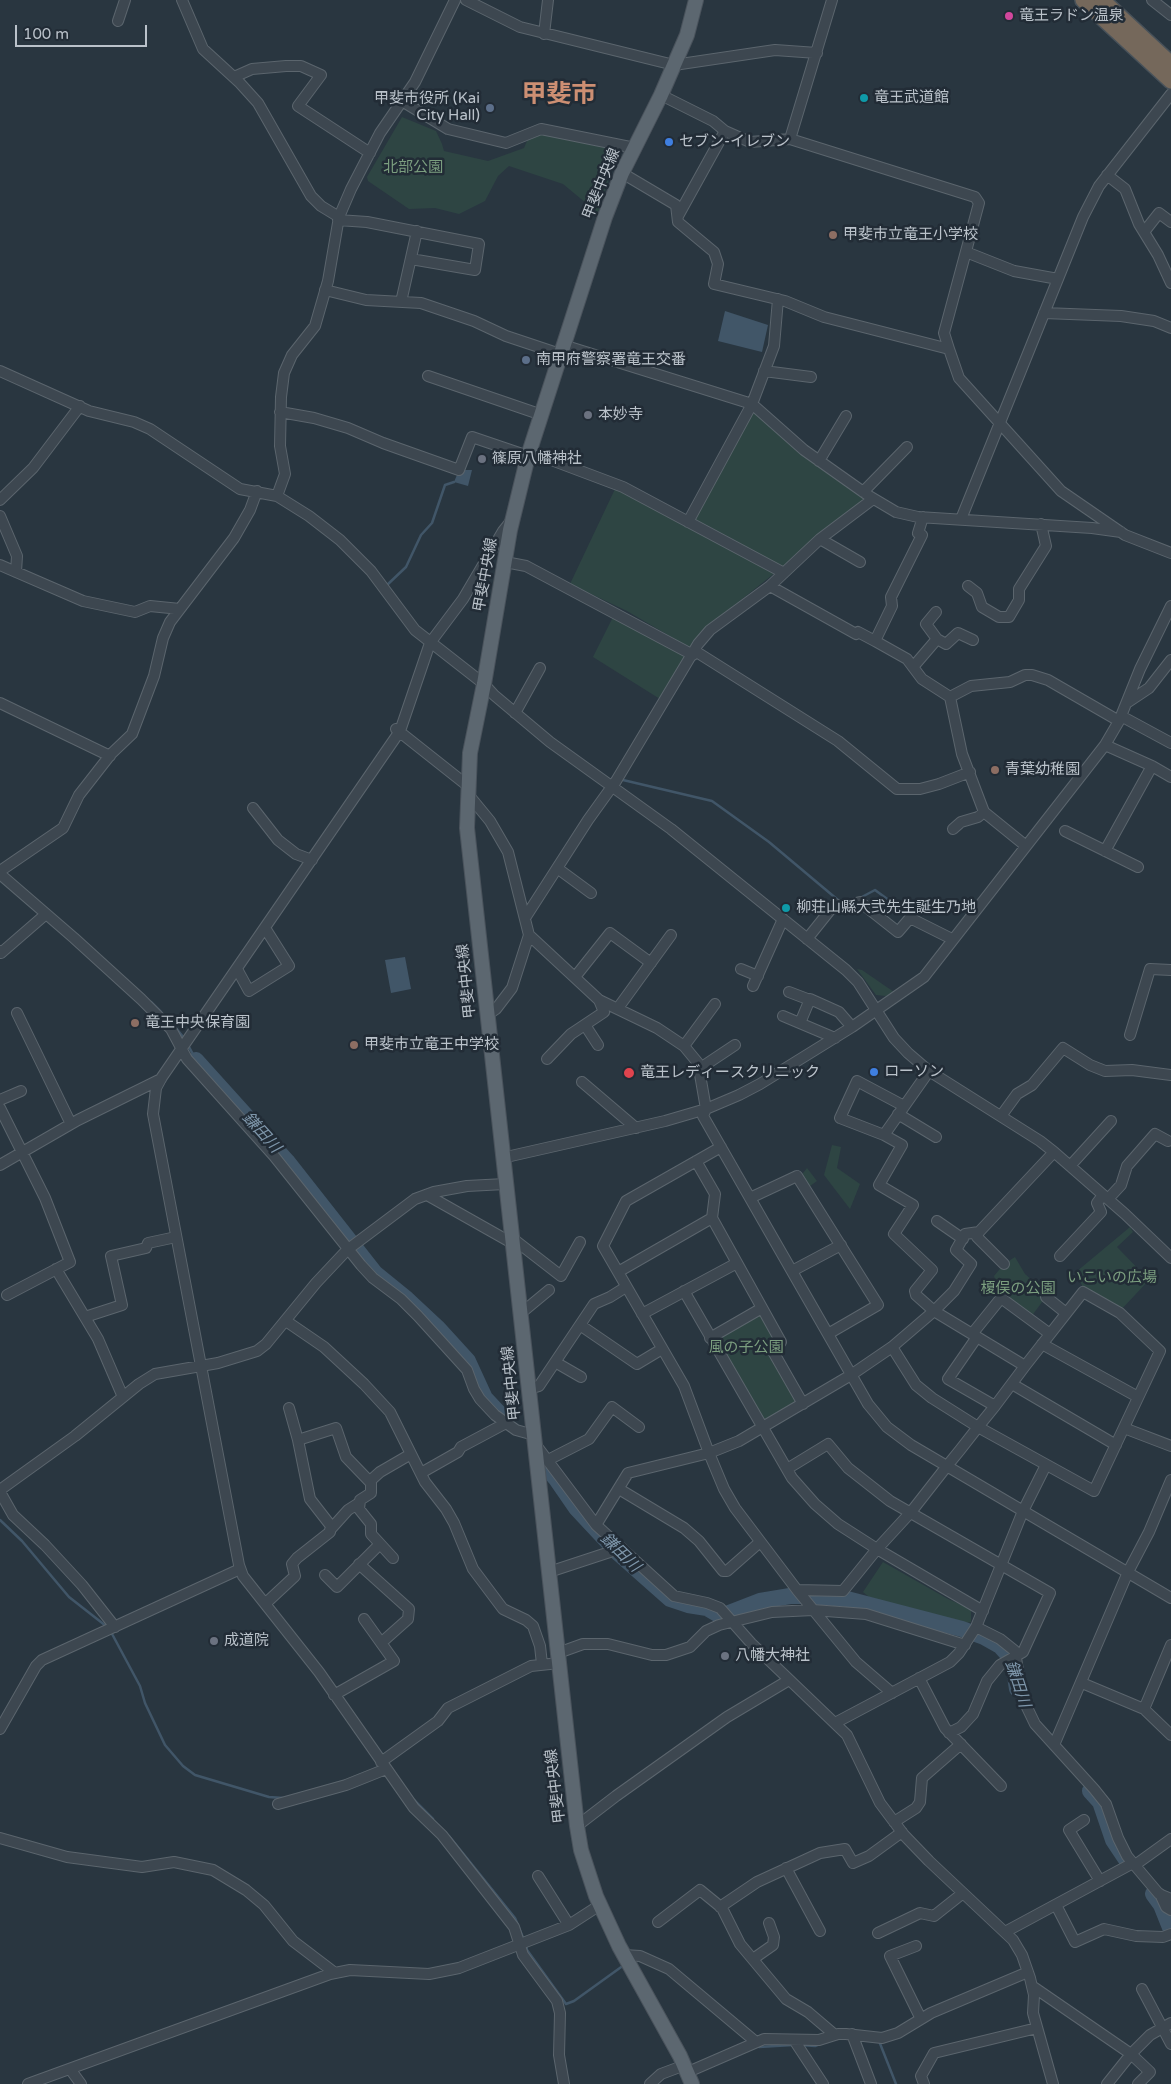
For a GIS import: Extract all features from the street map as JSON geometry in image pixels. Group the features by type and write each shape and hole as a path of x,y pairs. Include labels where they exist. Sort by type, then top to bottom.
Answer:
{"highway":[{"path":"1083,0 1171,81"},
{"path":"1102,0 1171,64"}],"main road":[{"name":"甲斐中央線","path":"688,2074 624,1955 600,1905 587,1869 577,1826 467,828 470,753 513,519 529,454 561,350 622,172 661,94 687,35 696,0"}],"street":[{"path":"118,21 125,0"},
{"path":"182,0 203,49 234,76 258,103 311,196 321,206 339,218 479,244 475,270 411,259"},
{"path":"277,496 284,474 280,446 280,412 284,373 292,355 315,326 325,290 339,218 380,133 414,82 455,0"},
{"path":"466,0 520,27 674,64 776,50 817,53"},
{"path":"544,34 548,0"},
{"path":"790,139 832,0"},
{"path":"1152,0 1171,15"},
{"path":"234,76 252,69 286,66 301,66 321,75 298,106 370,153"},
{"path":"661,94 713,121 724,131 750,142 790,139 975,197 979,202 944,333 959,378 1061,491 1121,532 1171,553"},
{"path":"961,519 1083,217 1099,186 1171,94"},
{"path":"402,101 448,129 506,143 541,129 635,148"},
{"path":"678,216 724,131"},
{"path":"622,172 676,206 678,222 714,252 718,264 714,284 778,299 824,317 949,349"},
{"path":"1107,176 1125,189 1139,224 1158,254 1171,283"},
{"path":"1144,232 1159,213 1171,222"},
{"path":"401,302 417,231"},
{"path":"966,252 1014,271 1058,279"},
{"path":"325,290 366,300 420,303 474,321 506,336 752,404 804,450 862,492 896,512 923,517 1040,524 1121,532"},
{"path":"688,522 752,404 774,346 778,299"},
{"path":"1044,313 1121,316 1154,320 1171,328"},
{"path":"0,371 89,411 134,422 150,429 240,489 277,496 309,516 340,540 371,570 415,630 484,684 494,695 550,742 671,829 807,938 853,977 877,1010 894,1038 929,1071 1054,1152 1171,1258"},
{"path":"764,371 811,377"},
{"path":"428,376 542,415"},
{"path":"0,500 33,468 80,406"},
{"path":"280,412 314,418 348,428 458,470 472,437 529,454 622,487 784,573"},
{"path":"819,461 846,416"},
{"path":"862,492 907,448"},
{"path":"257,491 250,510 234,538 170,622 163,638 154,676 132,734 110,756 76,801 63,828 0,872 141,999 171,1029 187,1059 274,1156 373,1278 401,1299 436,1333 468,1370 474,1389 480,1399 495,1415 516,1430 535,1440 596,1526 674,1596 707,1603 720,1608 731,1622 847,1735 880,1803 894,1822 963,1893 1005,1932 1017,1948 1032,1986 1034,1995 1033,2013 1053,2084"},
{"path":"525,918 631,757 710,630 770,586 820,539 873,498"},
{"path":"0,516 17,556 16,572"},
{"path":"875,641 892,606 892,597 922,535 918,533 923,517"},
{"path":"513,519 503,531 463,599 430,642 397,730 312,860 161,1079 156,1088 153,1114 240,1568 244,1576 334,1695 414,1808 442,1835 514,1927 523,1954 557,2001 560,2013 559,2055 564,2084"},
{"path":"968,586 977,593 982,606 999,617 1008,617 1019,600 1019,589 1046,546 1040,524"},
{"path":"820,539 860,562"},
{"path":"505,562 526,566 694,653 838,741 897,789 920,789 970,772"},
{"path":"0,565 82,601 135,612 150,606 180,610"},
{"path":"770,586 849,630 875,641 907,659 922,679 950,698 962,754 984,812 1026,846"},
{"path":"502,1158 636,1128 706,1109 758,1086 852,1027 924,977 1105,745 1128,702 1140,669 1170,611"},
{"path":"936,612 926,624 937,640 946,644 958,633 973,640"},
{"path":"913,667 937,640"},
{"path":"1128,702 1150,688 1171,660"},
{"path":"515,713 540,668"},
{"path":"950,698 971,686 1010,682 1026,675 1032,676 1048,680 1171,743"},
{"path":"0,703 110,756"},
{"path":"397,730 468,790 490,821 508,852 530,935 600,1000 657,1028 684,1046 698,1063 706,1109 703,1116 868,1404 887,1427 911,1445 1171,1598"},
{"path":"1105,745 1152,766 1171,777"},
{"path":"1105,851 1152,766"},
{"path":"253,808 278,840 296,854 312,860"},
{"path":"953,829 961,822 978,817 984,812"},
{"path":"1065,831 1138,867"},
{"path":"557,868 591,893"},
{"path":"807,938 835,904 840,907 860,902 898,932 910,918 952,939"},
{"path":"0,951 1,953 46,914"},
{"path":"741,969 755,981 784,919"},
{"path":"237,968 249,991 290,966 265,928"},
{"path":"575,977 610,933 651,963"},
{"path":"487,1015 496,1009 512,988 530,935"},
{"path":"618,1008 671,935"},
{"path":"1130,1035 1150,969 1171,970"},
{"path":"789,992 839,1012 852,1027"},
{"path":"547,1059 571,1034 604,1012 600,1000"},
{"path":"800,1023 810,1000"},
{"path":"684,1046 715,1004"},
{"path":"17,1013 71,1124"},
{"path":"783,1016 835,1038"},
{"path":"584,1025 598,1045"},
{"path":"699,1069 735,1045"},
{"path":"1001,1116 1017,1094 1032,1085 1063,1048 1090,1065 1105,1071 1132,1070 1171,1075"},
{"path":"884,1135 929,1071"},
{"path":"0,1165 71,1124 161,1079"},
{"path":"936,1137 857,1080 840,1118 884,1135 902,1145 879,1185 913,1205 894,1234 932,1270 915,1291 916,1295 934,1311 1026,1366"},
{"path":"582,1082 636,1128"},
{"path":"0,1100 21,1091"},
{"path":"0,1108 45,1198 70,1262 7,1295"},
{"path":"1070,1166 1110,1121"},
{"path":"1060,1256 1101,1212 1097,1203 1121,1185 1127,1166 1155,1134 1168,1141"},
{"path":"721,1147 626,1201 603,1246 684,1386 708,1453 728,1495 760,1542 856,1662 892,1692"},
{"path":"596,1526 628,1473 708,1453 739,1442 851,1375 892,1347 954,1291 972,1264 956,1250 965,1234 978,1232 1054,1152"},
{"path":"696,1161 715,1194 712,1218 781,1342 771,1348 803,1404"},
{"path":"750,1198 797,1176 878,1305 828,1334"},
{"path":"115,1627 76,1578 45,1544 13,1515 0,1491 155,1374 200,1366 257,1352 286,1321 316,1283 349,1248 414,1199 428,1194 467,1186 505,1184"},
{"path":"428,1194 512,1240 561,1276 580,1242"},
{"path":"618,1272 712,1218"},
{"path":"937,1221 963,1239"},
{"path":"978,1232 978,1237 1004,1264"},
{"path":"85,1317 122,1305 111,1256 146,1248 148,1243 176,1237"},
{"path":"792,1271 841,1245"},
{"path":"642,1314 737,1263"},
{"path":"56,1269 98,1339 123,1397"},
{"path":"529,1389 538,1386 594,1304 610,1298 626,1287"},
{"path":"520,1314 549,1290"},
{"path":"684,1291 787,1469 815,1504 838,1524 877,1549 983,1611"},
{"path":"797,1590 843,1591 877,1549 911,1512 978,1427 994,1406 1012,1384 1083,1292 1120,1313 1160,1351 1094,1491 978,1427 932,1398 916,1385 892,1347"},
{"path":"1046,1297 1066,1313"},
{"path":"994,1406 948,1379 1001,1298 1050,1334"},
{"path":"710,1338 762,1308"},
{"path":"286,1321 324,1347 377,1397 390,1412 420,1473 454,1523 473,1569 503,1609 526,1620 533,1626 540,1646 542,1664"},
{"path":"580,1325 637,1364 662,1349"},
{"path":"1042,1344 1138,1397"},
{"path":"555,1362 581,1377"},
{"path":"1012,1384 1116,1445"},
{"path":"548,1460 589,1438 612,1407 639,1426"},
{"path":"288,1408 298,1440 310,1499 331,1526 330,1530"},
{"path":"420,1473 506,1423"},
{"path":"266,1603 295,1576 292,1564 296,1558 330,1532 348,1510 371,1493 370,1481 346,1457 336,1428 298,1440"},
{"path":"1124,1428 1171,1446"},
{"path":"787,1469 828,1444 848,1468 890,1501 1050,1593 1029,1643 1023,1652 1000,1664 993,1672 973,1714 961,1727 949,1733"},
{"path":"370,1481 392,1464 411,1454"},
{"path":"835,1723 950,1662 959,1653 976,1627 1023,1511 1046,1465"},
{"path":"1054,1745 1128,1572 1149,1532 1171,1480"},
{"path":"619,1490 684,1528 698,1541 723,1571 727,1571 760,1542"},
{"path":"359,1503 359,1509 371,1524 371,1534 392,1558"},
{"path":"325,1575 336,1586 380,1544"},
{"path":"549,1572 622,1548"},
{"path":"360,1564 409,1609 408,1619 381,1644"},
{"path":"0,1729 36,1666 42,1660 240,1568"},
{"path":"278,1804 346,1786 384,1766 438,1721 448,1708 531,1666 558,1658 583,1644 608,1644 652,1655 666,1655 690,1647 712,1628 731,1622 772,1612 813,1610 866,1614 965,1645"},
{"path":"334,1695 394,1661 364,1620"},
{"path":"976,1627 1000,1639 1015,1651 1022,1698 1035,1724 1106,1804 1118,1838 1134,1864 1171,1910"},
{"path":"1144,1709 1171,1646"},
{"path":"919,1678 933,1707 949,1733 1001,1786"},
{"path":"577,1826 727,1717 789,1680"},
{"path":"1082,1683 1144,1709 1171,1735"},
{"path":"894,1822 916,1808 920,1802 922,1778 961,1744"},
{"path":"1084,1820 1070,1830 1100,1881"},
{"path":"720,1907 757,1882 820,1853 845,1849 853,1864 868,1856 902,1832"},
{"path":"0,1838 67,1857 142,1866 174,1862 213,1870 246,1890 264,1905 293,1941 335,1973"},
{"path":"1005,1932 1134,1864 1171,1839"},
{"path":"786,1868 820,1931"},
{"path":"538,1876 568,1925"},
{"path":"658,1922 700,1890 720,1907 740,1944 786,1999 808,2012 835,2035"},
{"path":"878,1933 920,1913 934,1916 963,1893"},
{"path":"1159,1894 1171,1899"},
{"path":"28,2084 335,1973 350,1970 408,1974 446,1972 568,1925 600,1905"},
{"path":"1056,1905 1075,1942 1104,1930 1136,1936 1163,1936 1171,1934"},
{"path":"753,1959 773,1945 774,1937 769,1924"},
{"path":"916,1946 890,1956 921,2019"},
{"path":"624,1955 640,1956 668,1969 756,2042"},
{"path":"650,2084 661,2074 688,2074 764,2039 819,2040 835,2035 852,2034 882,2038 898,2032 962,1998 1028,1972"},
{"path":"1032,1986 1131,2054 1150,2072 1138,2084"},
{"path":"1142,1989 1167,2026 1171,2044"},
{"path":"1107,2084 1131,2054 1150,2035 1167,2026"},
{"path":"924,2084 921,2076 934,2053 1037,2028"},
{"path":"852,2034 870,2084"},
{"path":"794,2040 823,2084"},
{"path":"70,2069 81,2084"}],"green space":[{"name":"北部公園","path":"402,117 436,131 444,151 488,161 524,148 527,141 539,133 621,149 598,213 563,184 509,166 498,176 485,201 459,214 435,208 409,209 368,181 367,177"},
{"path":"752,406 870,499 779,570 690,522"},
{"path":"615,489 776,572 702,631 690,648 627,611 570,584"},
{"path":"613,617 688,656 660,699 593,657"},
{"path":"857,969 862,970 894,992 886,996 876,995"},
{"path":"832,1145 841,1147 837,1168 860,1184 850,1209 824,1175"},
{"path":"807,1168 817,1181 806,1189 800,1177"},
{"name":"いこいの広場","path":"1130,1227 1133,1232 1117,1247 1149,1280 1120,1311 1084,1290 1076,1272"},
{"name":"榎俣の公園","path":"1015,1257 1025,1274 1048,1294 1031,1317 1001,1298 994,1276 1004,1264"},
{"name":"風の子公園","path":"759,1310 776,1340 769,1347 800,1403 763,1426 714,1341"},
{"path":"883,1562 948,1599 971,1609 971,1622 960,1624 869,1597 863,1592"}],"water":[{"path":"725,311 768,325 762,352 718,341"},
{"path":"459,470 472,470 468,486 454,482"},
{"path":"405,957 411,989 391,993 385,960"}],"waterway":[{"path":"387,585 406,567 421,535 432,523 445,485 454,482"},
{"path":"623,780 712,801 769,842 838,900"},
{"path":"858,899 875,890 901,909"},
{"name":"鎌田川","path":"151,1002 161,1012"},
{"name":"鎌田川","path":"175,1027 184,1038"},
{"name":"鎌田川","path":"188,1045 196,1060"},
{"name":"鎌田川","path":"196,1060 287,1161 375,1273 437,1327 468,1361 485,1398 499,1413"},
{"name":"鎌田川","path":"542,1463 556,1479 576,1508 618,1553 670,1599 688,1605 707,1608 719,1615"},
{"path":"0,1520 22,1541 69,1597 106,1626"},
{"name":"鎌田川","path":"729,1613 760,1601 790,1596 809,1596 847,1599 962,1629 984,1637 1000,1646 1008,1655 1014,1670 1017,1689"},
{"path":"111,1632 140,1686 145,1703 165,1745 183,1766 195,1775 269,1797 283,1798"},
{"name":"鎌田川","path":"1090,1791 1100,1802 1113,1840 1127,1861"},
{"path":"414,1800 433,1819"},
{"path":"449,1836 515,1918 524,1940"},
{"name":"鎌田川","path":"1153,1894 1161,1905 1171,1930"},
{"path":"526,1945 527,1950 566,2004 574,2001 624,1965"},
{"path":"879,2041 896,2084"},
{"path":"801,2045 815,2046 820,2044"},
{"path":"756,2045 759,2047 793,2045"}],"place":[{"name":"竜王ラドン温泉","path":"1009,16"},
{"name":"竜王武道館","path":"864,98"},
{"name":"甲斐市役所 (Kai City Hall)","path":"490,108"},
{"name":"セブン-イレブン","path":"669,142"},
{"name":"甲斐市立竜王小学校","path":"833,235"},
{"name":"南甲府警察署竜王交番","path":"526,360"},
{"name":"本妙寺","path":"588,415"},
{"name":"篠原八幡神社","path":"482,459"},
{"name":"青葉幼稚園","path":"995,770"},
{"name":"柳荘山縣大弐先生誕生乃地","path":"786,908"},
{"name":"竜王中央保育園","path":"135,1023"},
{"name":"甲斐市立竜王中学校","path":"354,1045"},
{"name":"ローソン","path":"874,1072"},
{"name":"竜王レディースクリニック","path":"629,1073"},
{"name":"成道院","path":"214,1641"},
{"name":"八幡大神社","path":"725,1656"}],"district":[{"name":"甲斐市","path":"559,95"}]}
